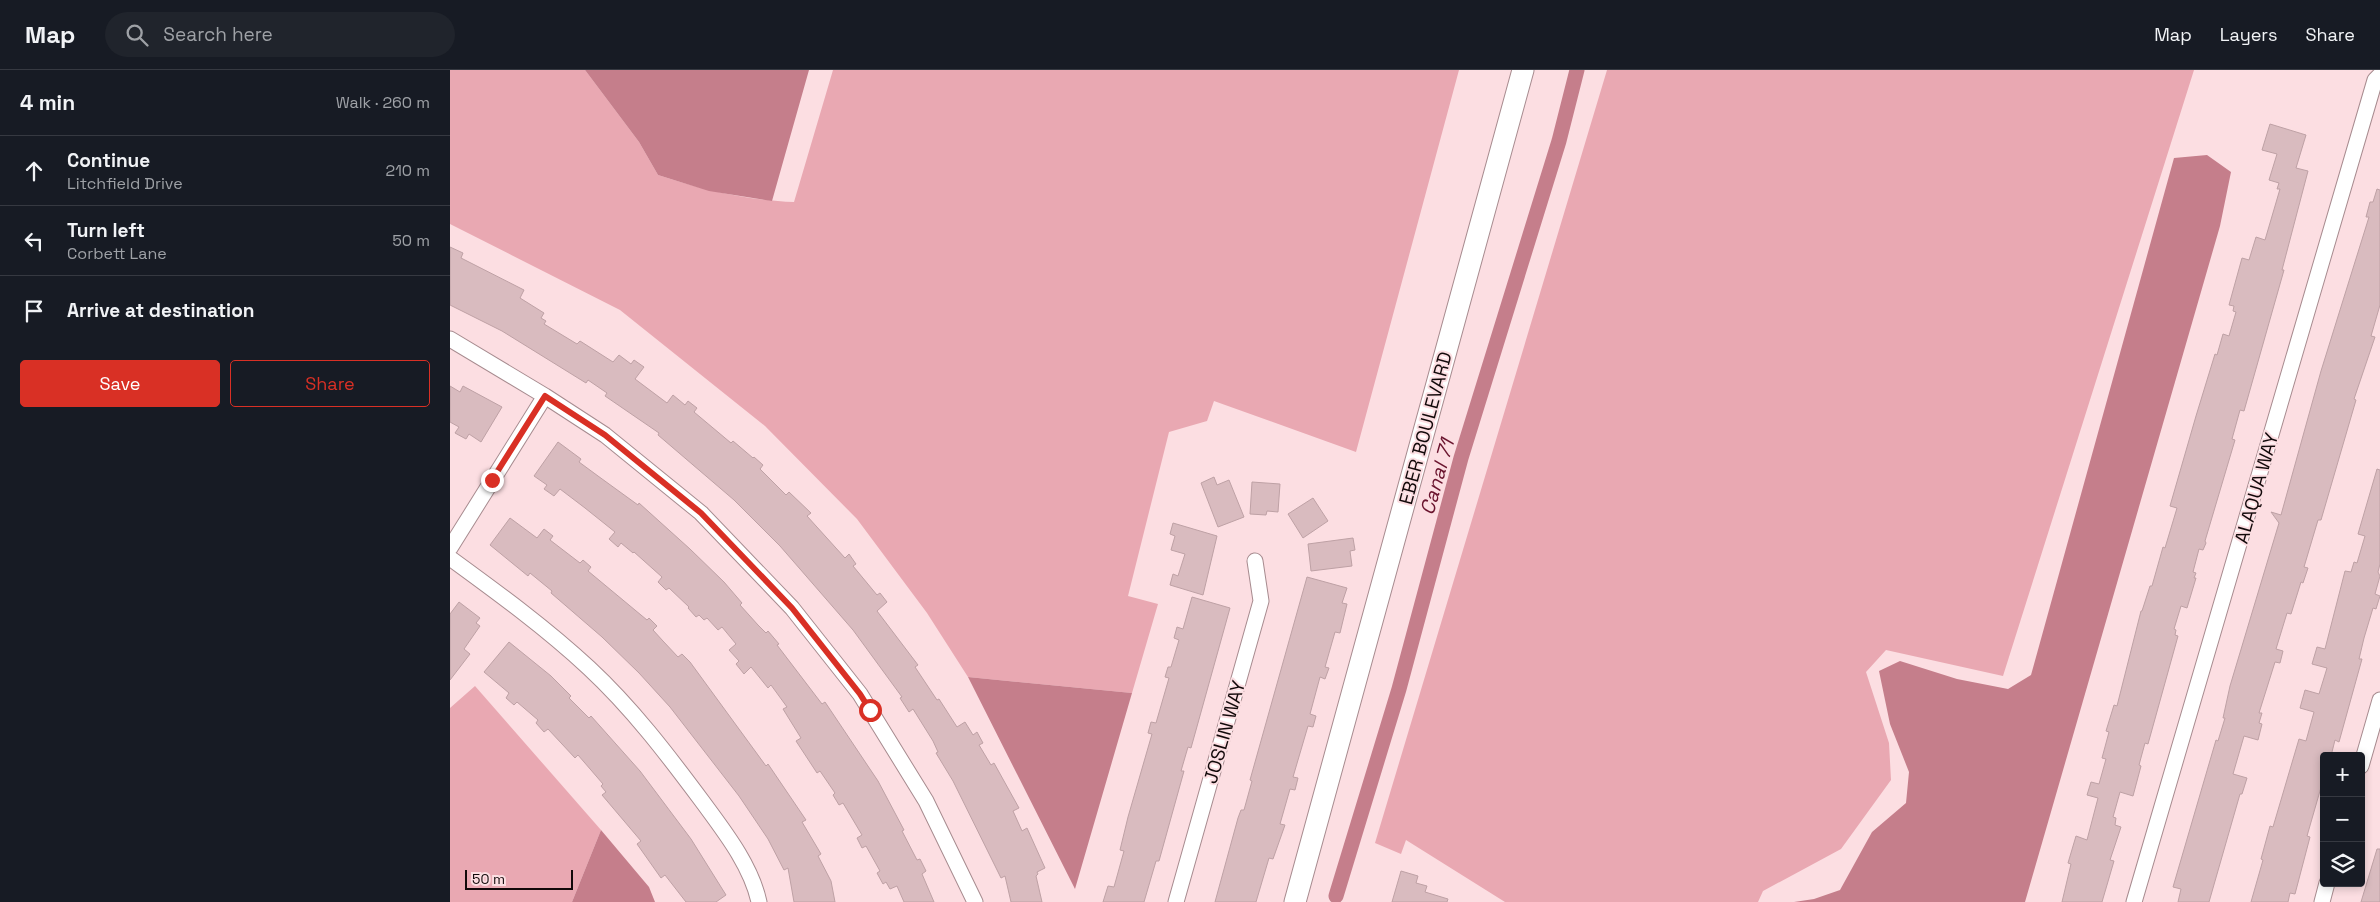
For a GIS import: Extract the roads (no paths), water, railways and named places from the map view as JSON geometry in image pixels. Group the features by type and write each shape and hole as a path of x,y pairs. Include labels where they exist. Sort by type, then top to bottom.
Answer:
{"street":[{"name":"EBER BOULEVARD","path":"1295,902 1523,70"},
{"name":"ALAQUA WAY","path":"2134,902 2378,77"},
{"path":"450,339 545,396 605,435 701,513 792,608 860,694 926,801 975,902"},
{"path":"450,548 545,396"},
{"path":"450,558 517,607 590,668 654,737 713,816 754,881 759,902"},
{"name":"JOSLIN WAY","path":"1176,902 1261,601 1255,561"},
{"path":"2365,752 2380,700"},
{"path":"2322,902 2326,887"}],"waterway":[{"name":"Canal 71","path":"1336,896 1399,689 1461,458 1559,141 1577,70"}]}
